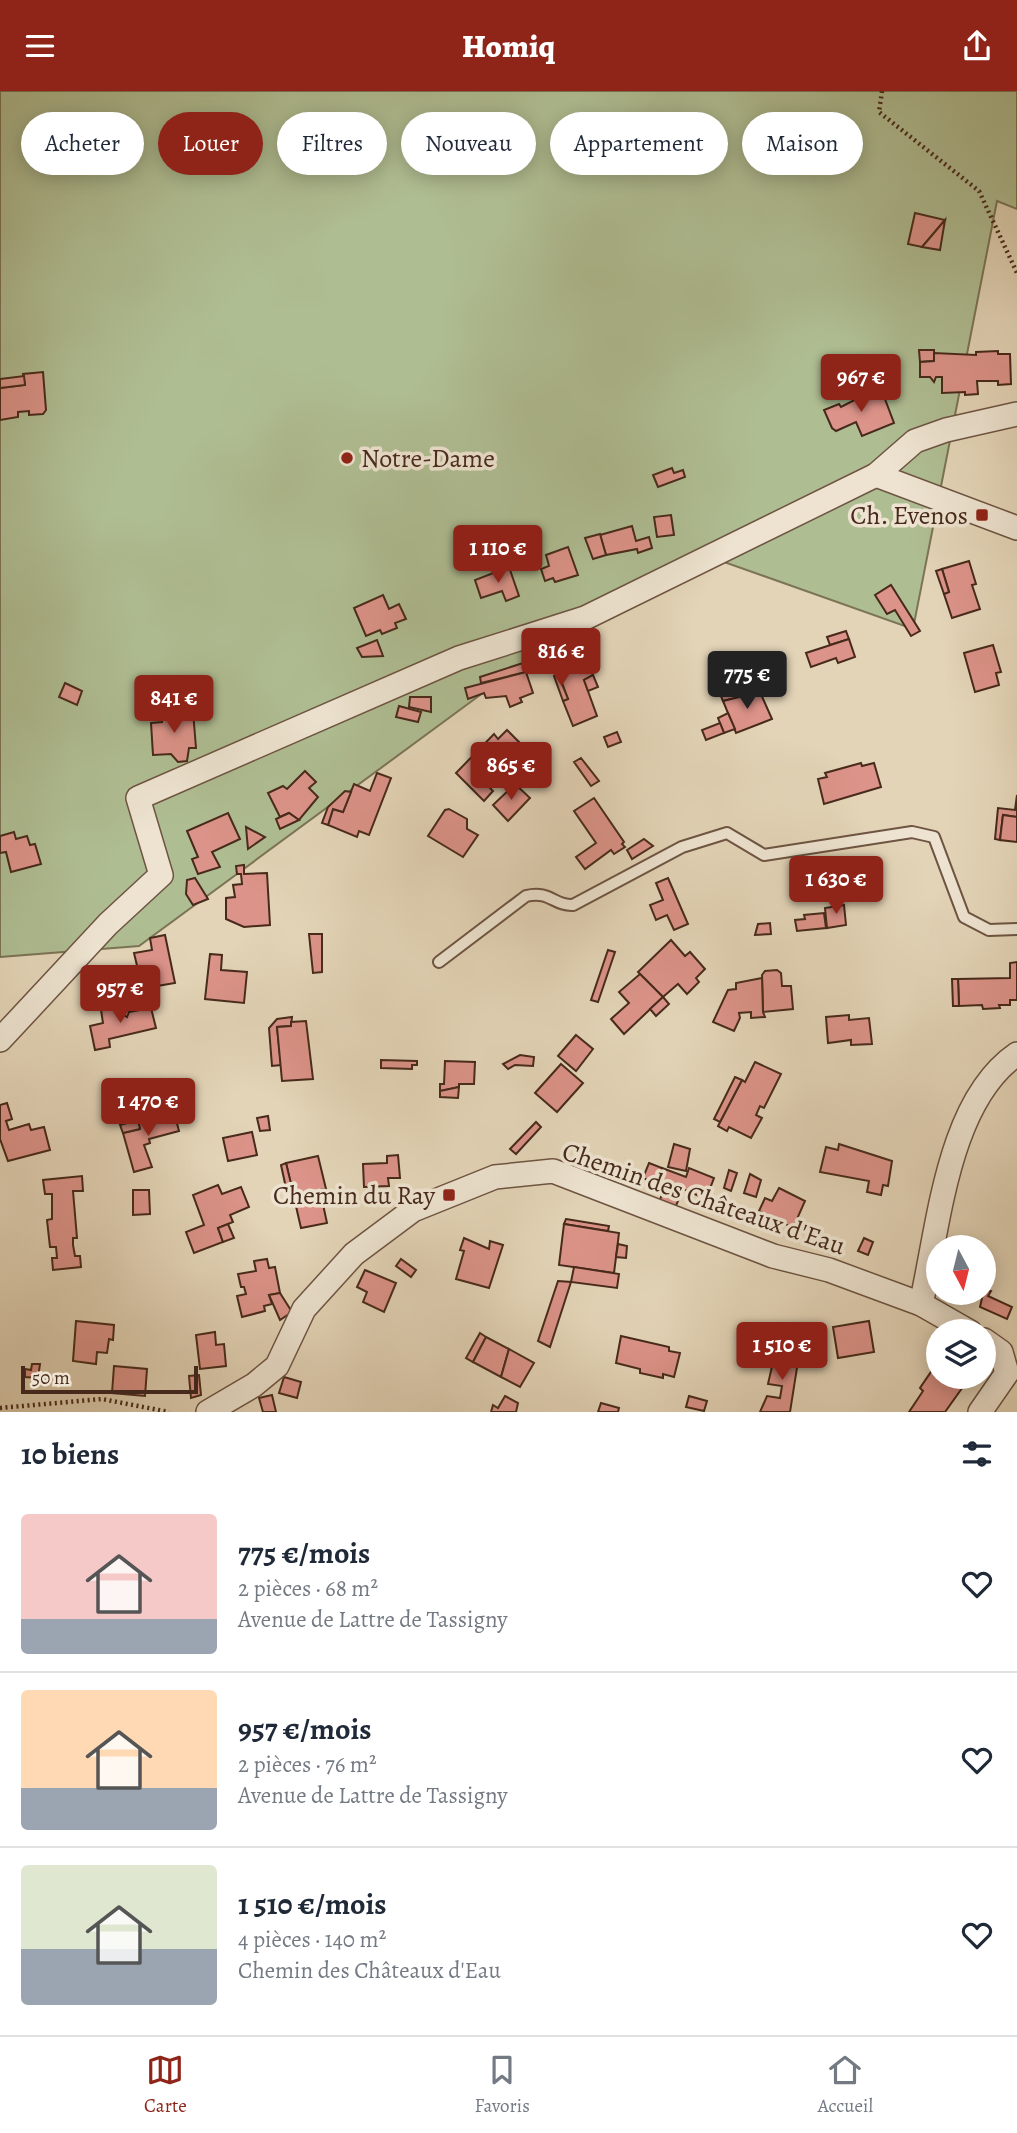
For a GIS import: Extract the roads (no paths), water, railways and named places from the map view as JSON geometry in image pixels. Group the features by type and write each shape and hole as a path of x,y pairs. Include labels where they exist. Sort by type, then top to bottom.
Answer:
{"street":[{"path":"0,1040 108,924 161,875 138,798 460,658 585,618 876,475 915,442 946,430 1017,414"},
{"path":"876,475 1017,528"},
{"path":"921,1304 953,1157 979,1095 995,1072 1017,1054"},
{"name":"Chemin des Châteaux d'Eau","path":"208,1412 254,1385 277,1366 304,1309 354,1254 413,1210 495,1177 553,1171 773,1256 829,1270 921,1304 947,1319"},
{"path":"980,1412 1007,1374 1001,1352 996,1348"}],"lane":[{"path":"439,962 526,896 543,893 563,904 573,905 681,847 727,833 764,855 912,832 934,837 964,917 989,930 1017,929"}],"place":[{"name":"Notre-Dame","path":"347,458"},
{"name":"Ch. Evenos","path":"982,515"},
{"name":"Chemin du Ray","path":"449,1195"}]}
